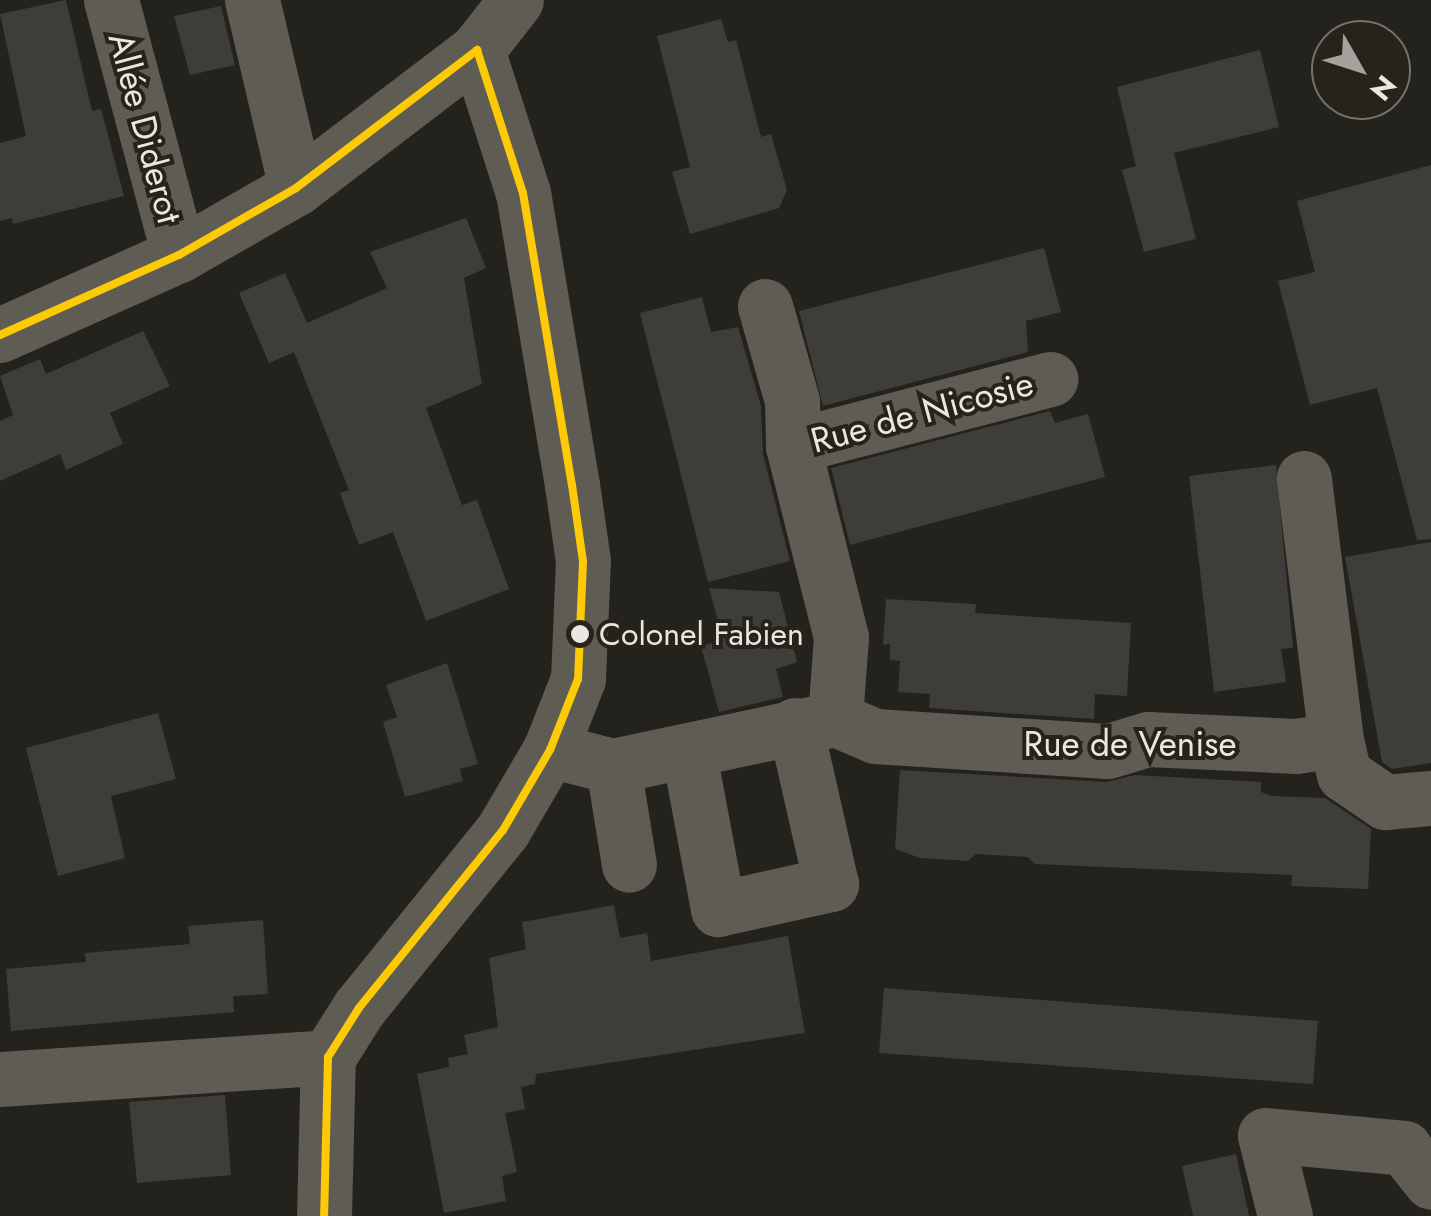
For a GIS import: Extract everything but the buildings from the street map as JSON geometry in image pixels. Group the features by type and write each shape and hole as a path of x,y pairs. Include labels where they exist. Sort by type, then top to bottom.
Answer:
{"street":[{"name":"Allée Diderot","path":"111,0 179,256"},
{"path":"252,0 296,188"},
{"path":"0,335 179,256 296,188 477,50 516,0"},
{"path":"324,1216 328,1057 359,1008 503,830 550,750 578,680 583,561 523,193 477,50"},
{"name":"Rue de Nicosie","path":"688,754 718,909 831,884 815,722 841,637 794,446 792,401 765,306"},
{"name":"Rue de Nicosie","path":"794,446 1050,379"},
{"path":"1304,478 1336,740 1344,774 1384,802 1431,798"},
{"path":"550,750 613,766 688,754 815,722"},
{"name":"Rue de Venise","path":"815,722 875,736 1108,750 1148,739 1296,746 1336,740"},
{"path":"613,766 629,865"},
{"path":"0,1079 328,1057"},
{"path":"1285,1216 1265,1135 1404,1148 1431,1182"}],"transit line":[{"path":"0,335 179,255 296,188 477,50 523,193 572,485 583,561 578,679 550,750 503,830 359,1008 328,1057 324,1216"}],"place":[{"name":"Colonel Fabien","path":"580,634"}]}
